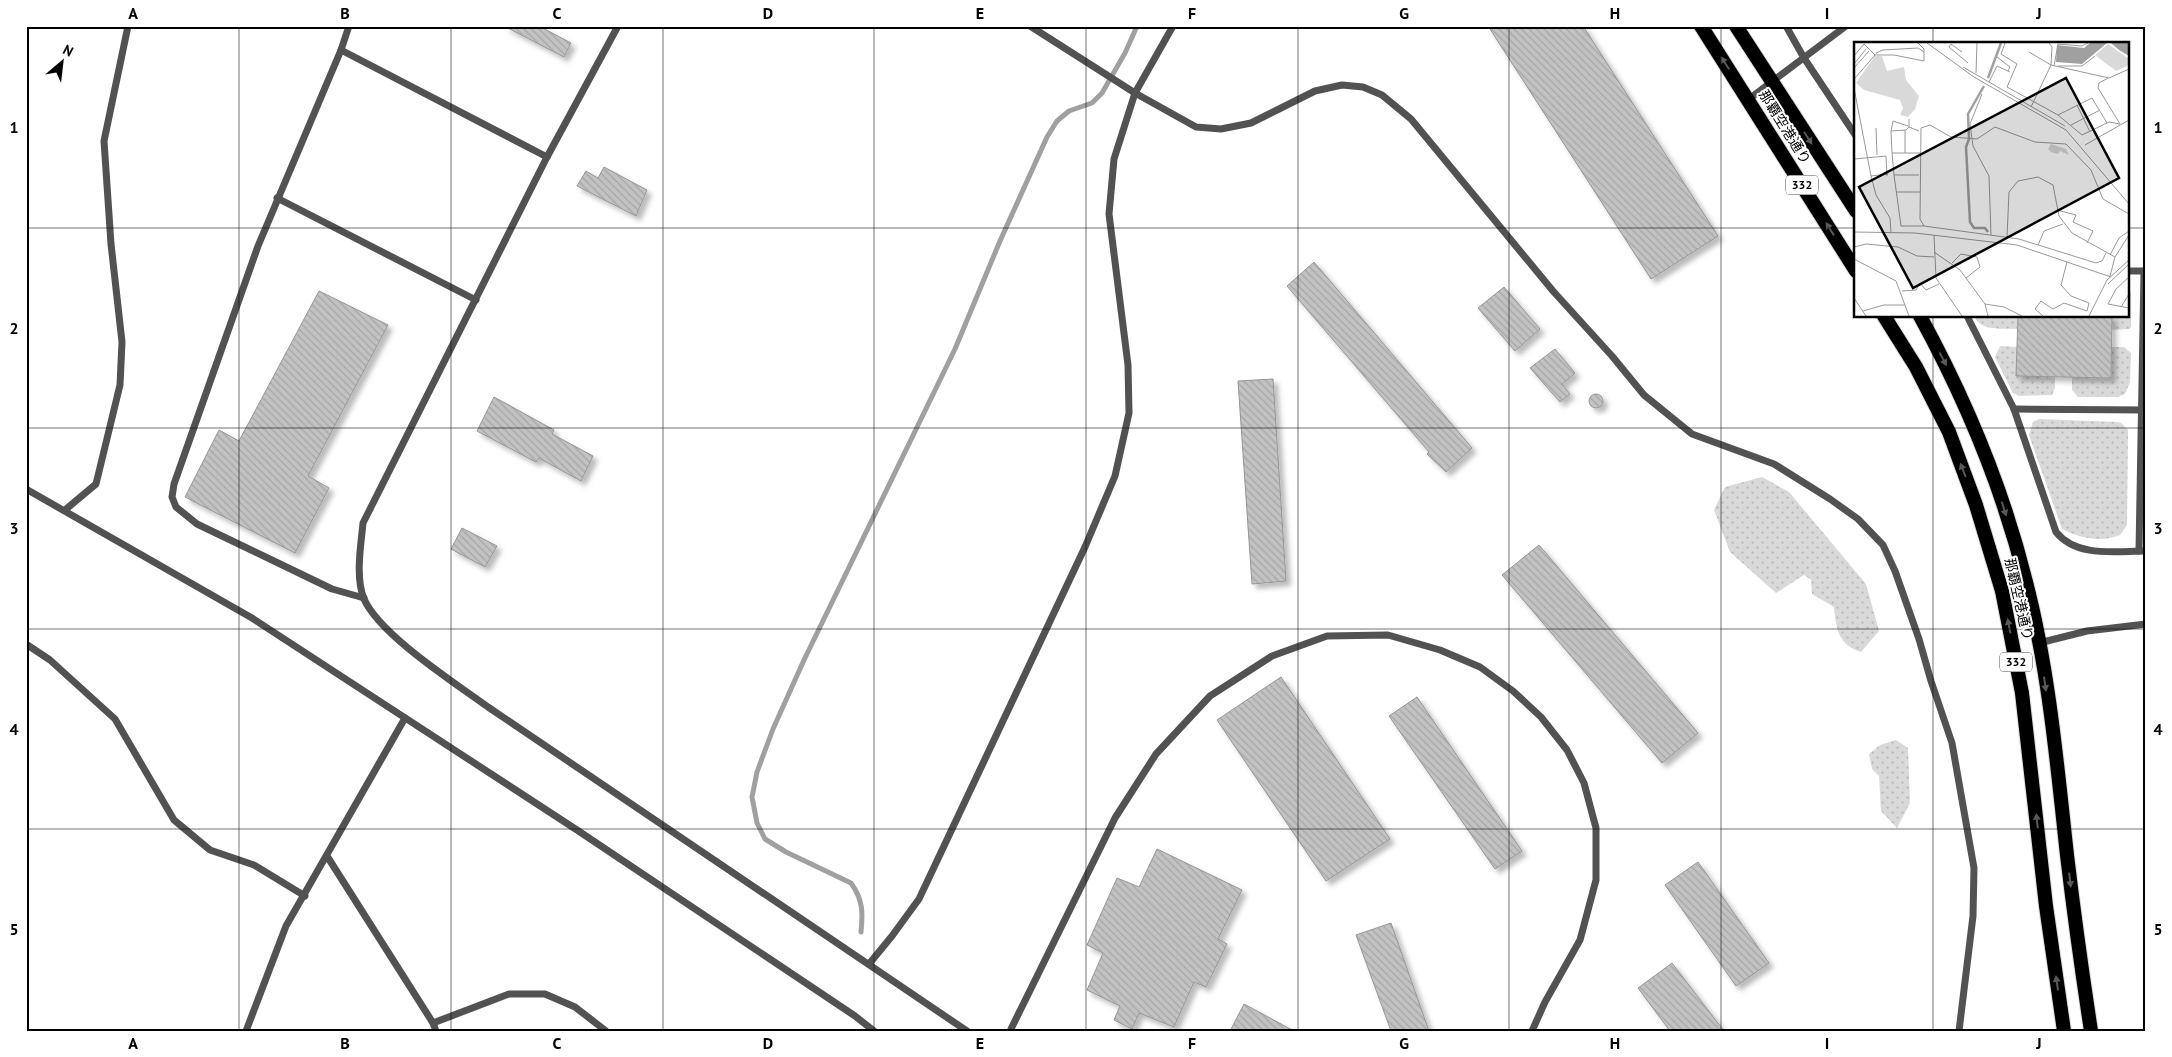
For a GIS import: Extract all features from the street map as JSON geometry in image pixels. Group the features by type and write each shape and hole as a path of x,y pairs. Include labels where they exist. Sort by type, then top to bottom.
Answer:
{"highway":[{"name":"那覇空港通り","path":"1702,26 1854,268"},
{"name":"那覇空港通り","path":"1736,26 1854,208"},
{"name":"那覇空港通り","path":"1885,318 1916,368 1948,432 1976,505 2002,590 2022,693 2046,906 2064,1031"},
{"name":"那覇空港通り","path":"1921,318 1969,414 2001,497 2026,582 2039,643 2058,769 2072,901 2090,1031"}],"lane":[{"path":"66,510 96,484 120,385 122,342 111,244 104,141 128,26"},
{"path":"349,26 258,246 174,484 172,497 176,507 197,524 332,589 364,598"},
{"path":"618,26 547,157 363,523 359,568 364,598 391,633 451,680 967,1031"},
{"path":"1030,26 1135,93 1196,127 1221,129 1251,123 1316,91 1342,85 1363,87 1382,95 1411,119 1553,291 1612,356 1644,395 1692,434 1774,464 1830,498 1858,519 1883,545 1895,571 1919,639 1952,743 1974,868 1973,916 1959,1031"},
{"path":"869,964 919,899 1085,547 1115,476 1129,413 1128,365 1108,214 1114,159 1135,93 1173,26"},
{"path":"1786,26 1804,58 1854,133"},
{"path":"1749,99 1846,26"},
{"path":"340,50 547,157"},
{"path":"277,198 476,300"},
{"path":"1967,318 2014,409 2056,532 2063,540 2082,550 2142,551 2145,271 2130,271"},
{"path":"2014,409 2144,410"},
{"path":"26,489 66,510 252,618 602,846 855,1016 874,1031"},
{"path":"2039,643 2087,631 2146,624"},
{"path":"1010,1031 1115,818 1156,754 1210,696 1272,656 1327,636 1388,635 1440,650 1480,667 1513,691 1541,717 1567,750 1584,783 1596,828 1596,880 1580,940 1545,1002 1532,1031"},
{"path":"26,644 50,660 115,718 174,820 210,850 254,865 305,896"},
{"path":"246,1031 286,926 305,896 405,718"},
{"path":"327,856 433,1023 436,1031"},
{"path":"433,1023 509,994 544,994 576,1006 606,1031"}],"shaded area":[{"path":"2130,291 2131,327 2129,329 2112,330 2112,318 2130,318"},
{"path":"1975,318 2018,318 2017,329 1987,327"},
{"path":"2000,346 2017,347 2055,377 2055,388 2052,395 2019,396 2013,393 1995,357"},
{"path":"2112,347 2124,347 2131,353 2130,382 2125,394 2118,397 2078,397 2072,390 2072,377 2111,378"},
{"path":"2039,419 2117,422 2121,423 2128,430 2127,525 2120,535 2098,539 2076,535 2062,529 2029,435 2033,422"},
{"path":"1762,477 1789,492 1866,584 1879,631 1861,652 1847,645 1843,640 1837,629 1834,607 1812,594 1811,580 1804,575 1776,593 1730,552 1714,510 1725,487"},
{"path":"1896,740 1908,748 1910,803 1897,828 1881,811 1879,776 1872,769 1869,754 1880,745"}],"building":[{"path":"504,26 539,26 571,43 564,57"},
{"path":"1488,26 1583,26 1718,236 1651,279"},
{"path":"604,167 647,190 636,216 577,186 586,171 598,178"},
{"path":"1314,262 1472,448 1446,472 1427,454 1429,452 1287,286"},
{"path":"1504,287 1540,329 1515,351 1478,308"},
{"path":"319,291 388,325 308,476 329,488 295,553 185,497 219,430 239,441"},
{"path":"2018,318 2112,318 2111,378 2016,376"},
{"path":"1555,349 1575,373 1562,384 1570,394 1560,402 1530,368"},
{"path":"1273,379 1286,581 1252,584 1238,381"},
{"path":"1596,394 1601,396 1603,401 1601,406 1596,408 1591,406 1589,401 1591,396"},
{"path":"494,397 554,430 552,434 593,456 581,481 539,458 536,462 477,431"},
{"path":"462,528 497,546 485,567 451,549"},
{"path":"1539,545 1698,733 1662,763 1502,575"},
{"path":"1281,677 1390,839 1326,881 1217,720"},
{"path":"1417,697 1522,851 1495,869 1389,716"},
{"path":"1157,849 1242,890 1218,939 1227,944 1206,987 1194,982 1174,1027 1139,1013 1132,1029 1114,1020 1120,1006 1087,990 1103,953 1087,945 1117,878 1139,887"},
{"path":"1698,862 1769,963 1736,986 1665,885"},
{"path":"1391,923 1429,1031 1391,1031 1356,935"},
{"path":"1672,963 1724,1031 1670,1031 1638,988"},
{"path":"1244,1004 1294,1031 1230,1031"}],"waterway":[{"path":"861,932 861,906 858,895 851,883 786,852 765,839 757,823 752,797 757,772 773,729 804,660 955,349 1000,241 1047,137 1057,121 1069,111 1092,103 1102,93 1125,53 1137,26"}]}
